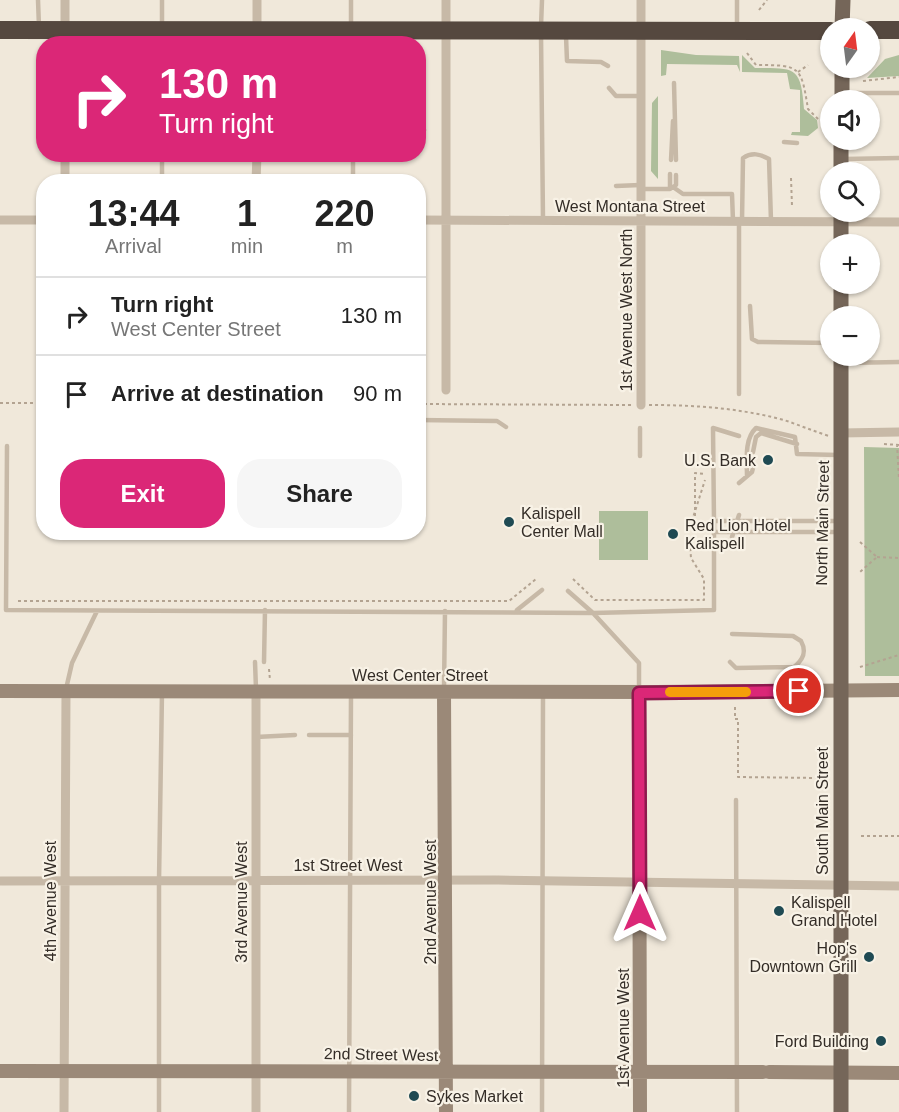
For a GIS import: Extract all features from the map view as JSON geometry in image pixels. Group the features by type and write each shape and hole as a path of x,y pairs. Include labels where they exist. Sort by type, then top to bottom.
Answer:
{"highway":[{"path":"0,30 39,30 61,36"},
{"path":"288,36 541,30 820,31"},
{"path":"880,30 899,30"},
{"path":"89,36 162,33 233,36"}],"main road":[{"path":"842,18 843,0"},
{"name":"North Main Street","path":"840,690 841,366"},
{"name":"South Main Street","path":"840,690 841,1112"}],"street":[{"path":"65,36 66,0"},
{"path":"257,0 257,36"},
{"path":"446,0 446,390"},
{"name":"1st Avenue West North","path":"640,405 641,0"},
{"name":"West Montana Street","path":"426,220 771,222 820,218"},
{"path":"0,220 36,220"},
{"name":"West Montana Street","path":"880,220 899,222"},
{"path":"841,433 899,432"},
{"name":"West Center Street","path":"0,691 639,693 899,690"},
{"name":"4th Avenue West","path":"64,1112 66,691"},
{"name":"3rd Avenue West","path":"256,692 256,1112"},
{"name":"2nd Avenue West","path":"444,692 447,880 446,1112"},
{"name":"1st Avenue West","path":"639,693 640,1112"},
{"name":"1st Street West","path":"0,881 447,880 640,882 736,886 899,886"},
{"name":"2nd Street West","path":"0,1071 899,1073"}],"lane":[{"path":"38,0 39,30"},
{"path":"162,0 162,33"},
{"path":"351,0 351,34"},
{"path":"542,0 543,220"},
{"path":"737,0 737,31"},
{"path":"566,30 567,61 601,62 608,66"},
{"path":"673,160 674,83"},
{"path":"609,87 616,96 641,96"},
{"path":"880,94 899,93"},
{"path":"784,142 797,143"},
{"path":"739,394 738,221 743,158 748,155 760,154 769,159 771,222"},
{"path":"870,162 899,158"},
{"path":"671,188 673,175"},
{"path":"616,186 671,188 682,194 732,194 738,221"},
{"path":"750,306 752,339 758,342 820,343"},
{"path":"880,361 899,362"},
{"path":"426,420 497,421 506,427"},
{"path":"640,428 640,456"},
{"path":"7,446 6,610 517,610 593,613 714,610 713,428 740,436"},
{"path":"747,476 748,446 750,436 756,428 795,437 797,454 841,455"},
{"path":"753,452 756,437 761,433 797,444"},
{"path":"739,483 753,468"},
{"path":"714,521 739,518 839,526"},
{"path":"733,535 739,518"},
{"path":"714,532 733,535 839,526"},
{"path":"0,550 7,550"},
{"path":"517,610 542,590"},
{"path":"568,591 593,613 639,663 639,693"},
{"path":"264,662 265,610"},
{"path":"444,692 445,610"},
{"path":"66,691 72,663 97,611"},
{"path":"730,662 736,668 794,668 801,662 804,655 801,641 793,636 732,634"},
{"path":"255,662 256,692"},
{"path":"159,1112 162,691"},
{"path":"349,1112 351,692"},
{"path":"542,1112 543,692"},
{"path":"256,737 295,735"},
{"path":"309,735 351,735"},
{"path":"736,800 737,1112"}],"path":[{"path":"759,10 767,0"},
{"path":"747,53 756,64 784,65 798,72 806,89 808,109 819,120"},
{"path":"798,72 808,65"},
{"path":"863,81 899,77"},
{"path":"791,178 792,206"},
{"path":"0,403 36,403"},
{"path":"426,404 711,406 763,415 804,426"},
{"path":"897,444 899,479"},
{"path":"690,527 695,516 705,473 695,473 695,516"},
{"path":"860,542 877,558"},
{"path":"573,579 595,600 704,600 704,579 691,558 690,544"},
{"path":"860,572 877,558 899,558"},
{"path":"18,601 509,601 536,579"},
{"path":"860,667 899,655"},
{"path":"269,669 270,680"},
{"path":"735,707 735,718 738,718 738,777 819,778"},
{"path":"861,836 899,836"}],"green space":[{"path":"661,50 696,55 739,56 740,72 737,65 667,64 666,75 661,76"},
{"path":"742,55 755,68 779,68 793,72 801,84 804,109 817,120 818,128 808,136 791,135 792,132 800,132 800,90 790,89 787,73 742,72"},
{"path":"899,55 899,76 880,77 880,64 885,59"},
{"path":"658,96 658,179 651,171 652,103"},
{"path":"864,447 899,448 899,676 865,676"},
{"path":"599,511 648,511 648,560 599,560"}],"slow traffic":[{"path":"670,692 746,692"}],"place":[{"name":"U.S. Bank","path":"768,460"},
{"name":"Kalispell Center Mall","path":"509,522"},
{"name":"Red Lion Hotel Kalispell","path":"673,534"},
{"name":"Kalispell Grand Hotel","path":"779,911"},
{"name":"Hop's Downtown Grill","path":"869,957"},
{"name":"Ford Building","path":"881,1041"},
{"name":"Sykes Market","path":"414,1096"}],"route":[{"path":"640,913 639,693 799,691"}]}
